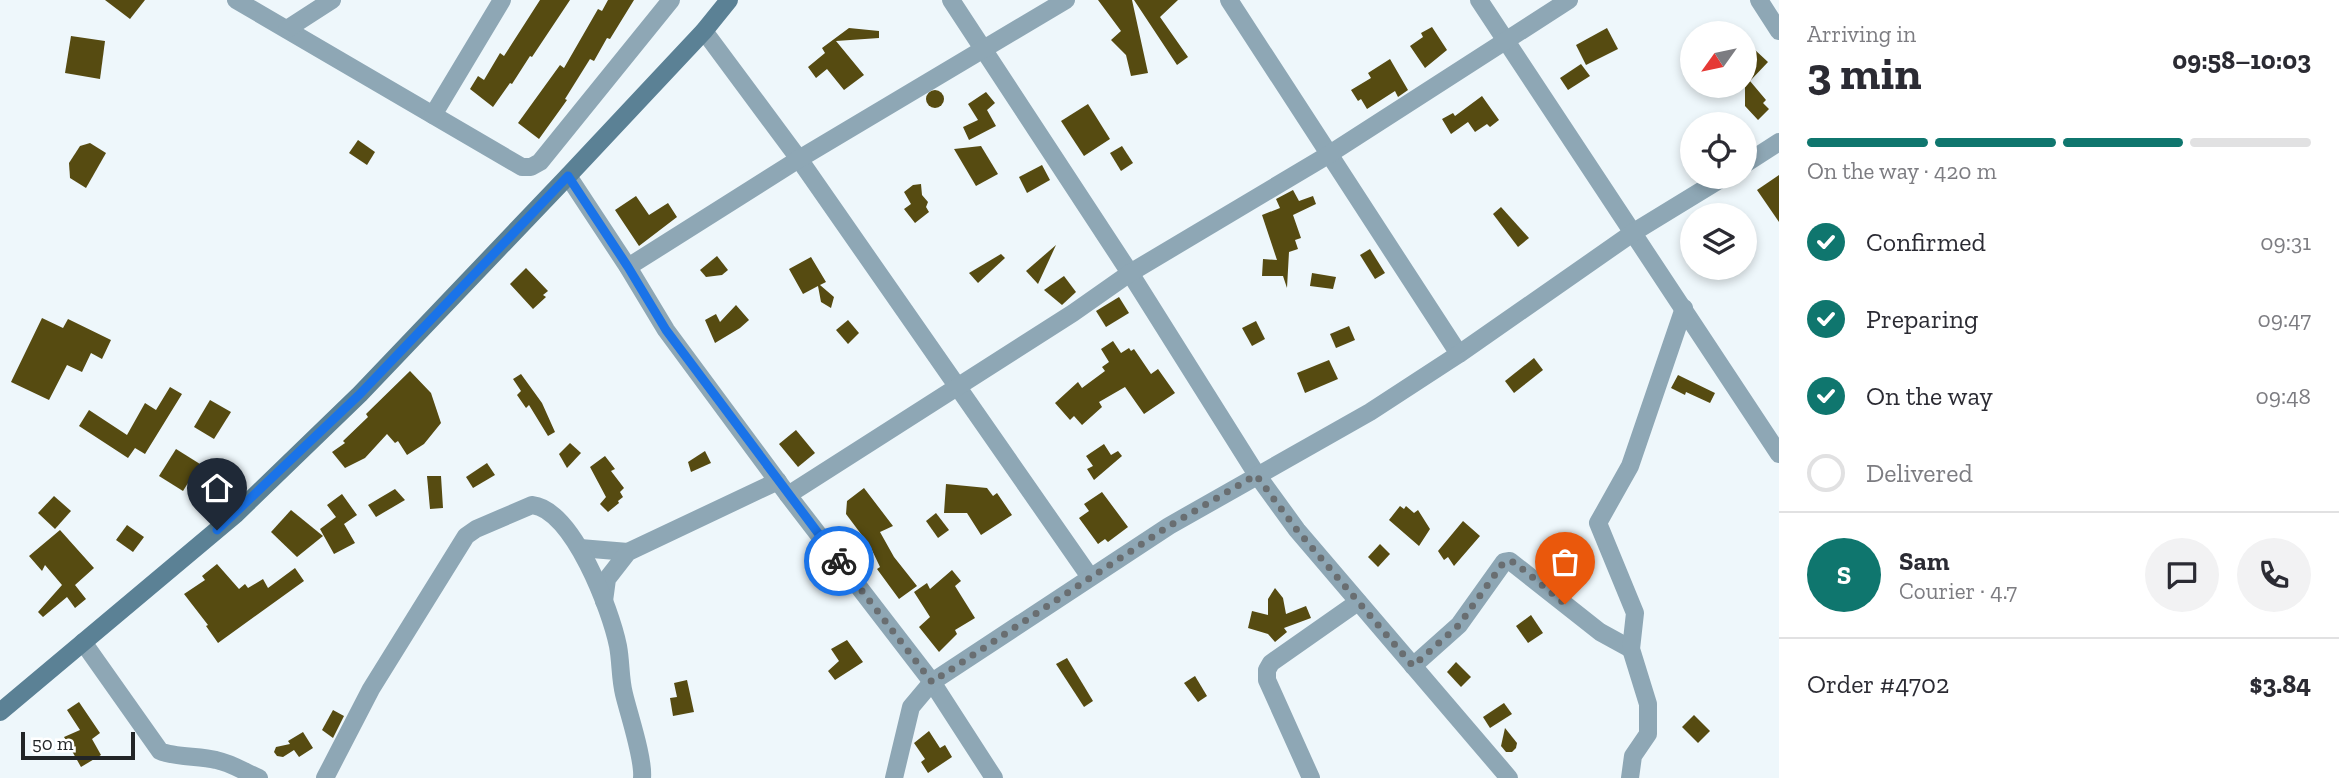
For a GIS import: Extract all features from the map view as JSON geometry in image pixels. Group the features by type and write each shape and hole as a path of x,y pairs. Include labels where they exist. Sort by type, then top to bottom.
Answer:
{"main road":[{"path":"0,712 236,514 360,394 704,31 729,0"}],"street":[{"path":"236,0 522,167 531,167 540,162 671,0"},
{"path":"287,29 332,0"},
{"path":"433,115 502,0"},
{"path":"951,0 1130,273 1256,475 1297,530 1508,778"},
{"path":"628,267 799,159 1066,0"},
{"path":"1229,0 1459,354"},
{"path":"1479,0 1779,454"},
{"path":"580,548 628,552 783,488 958,385 1073,313 1130,273 1328,155 1569,0"},
{"path":"1759,0 1779,31"},
{"path":"704,31 799,159 1090,577"},
{"path":"1757,156 1779,142"},
{"path":"568,176 666,330 932,682 994,778"},
{"path":"894,778 911,707 932,682 1169,526 1370,412 1459,354 1634,232 1704,189"},
{"path":"1630,778 1633,756 1648,734 1648,704 1631,649 1635,613 1598,523 1630,466 1684,308"},
{"path":"326,778 371,689 466,536 532,505 547,509 569,532 580,548 604,601 618,646 621,681 642,778"},
{"path":"604,601 607,579 628,552"},
{"path":"1413,666 1459,625 1504,562 1510,561 1600,632 1631,649"},
{"path":"1311,778 1267,680 1267,670 1271,663 1358,602"},
{"path":"83,642 160,751 220,760 259,778"},
{"path":"220,760 227,778"}],"building":[{"path":"105,0 145,0 130,19"},
{"path":"540,0 570,0 532,57 530,56 493,107 470,89 478,76 484,80 500,53 504,56"},
{"path":"608,0 634,0 594,61 590,59 565,99 567,100 539,139 518,123 560,65 564,68 598,9 602,11"},
{"path":"1098,0 1132,0 1148,73 1131,76 1126,55 1111,40 1121,31"},
{"path":"1134,0 1178,0 1160,17 1188,57 1177,65"},
{"path":"1432,27 1447,50 1425,68 1410,46 1423,37 1421,33"},
{"path":"849,28 879,31 879,38 836,41 864,75 844,90 827,69 816,78 808,67 825,53 822,48"},
{"path":"1607,28 1618,49 1586,65 1576,45"},
{"path":"71,36 105,41 100,79 65,73"},
{"path":"1757,52 1768,62 1757,74"},
{"path":"1390,59 1408,90 1398,97 1395,91 1367,109 1351,90 1371,78 1368,73"},
{"path":"1581,64 1590,76 1568,90 1560,78"},
{"path":"1757,89 1766,100 1763,103 1769,109 1758,120 1757,112 1751,112 1745,106 1745,98 1757,98"},
{"path":"935,90 941,93 944,99 941,105 935,108 929,105 926,99 929,93"},
{"path":"986,92 995,103 987,110 996,126 969,140 963,127 978,120 968,104"},
{"path":"1482,96 1499,120 1490,127 1487,124 1475,132 1468,122 1451,134 1442,119 1453,113 1455,116"},
{"path":"1088,104 1110,139 1084,156 1061,121"},
{"path":"358,140 375,152 367,165 349,153"},
{"path":"90,143 106,153 86,188 70,178 69,163 80,146"},
{"path":"981,146 998,174 976,186 954,149"},
{"path":"1122,146 1133,163 1121,171 1110,153"},
{"path":"1042,165 1050,180 1027,193 1019,177"},
{"path":"1779,175 1779,222 1757,190"},
{"path":"921,184 929,212 915,223 904,209 911,204 904,192 913,185"},
{"path":"1293,190 1299,201 1313,196 1316,204 1293,215 1301,238 1295,240 1298,249 1289,252 1287,288 1283,276 1262,276 1263,259 1277,260 1262,215 1280,208 1276,199"},
{"path":"636,196 649,215 668,203 677,217 639,246 615,210"},
{"path":"1501,207 1529,238 1518,247 1493,214"},
{"path":"1056,245 1038,284 1026,271"},
{"path":"1370,249 1385,273 1375,279 1360,255"},
{"path":"1001,254 1005,258 978,283 969,273"},
{"path":"717,256 728,270 722,275 706,277 700,270"},
{"path":"811,257 826,282 820,285 834,297 831,308 821,302 818,286 803,294 789,269"},
{"path":"526,268 548,291 543,295 546,297 533,309 510,284"},
{"path":"1312,273 1336,277 1333,289 1310,286"},
{"path":"1064,276 1076,292 1062,305 1044,290"},
{"path":"1119,297 1129,313 1106,327 1096,311"},
{"path":"736,305 749,320 715,343 705,320 716,314 720,322"},
{"path":"42,318 63,328 68,319 111,340 102,359 91,353 82,372 67,365 49,400 11,382"},
{"path":"848,320 859,333 848,344 836,330"},
{"path":"1256,321 1265,339 1252,346 1242,328"},
{"path":"1349,326 1355,340 1336,348 1330,334"},
{"path":"1113,341 1121,353 1129,348 1131,351 1134,349 1151,374 1158,369 1175,393 1144,414 1125,387 1099,402 1102,407 1082,425 1074,416 1070,420 1055,403 1078,382 1082,388 1105,371 1102,367 1109,362 1101,349"},
{"path":"1534,358 1543,370 1514,393 1505,381"},
{"path":"1329,360 1338,379 1305,393 1297,373"},
{"path":"410,371 431,393 441,423 424,444 407,455 398,441 395,443 387,434 365,458 345,468 332,452 345,443 343,441 368,417 366,414"},
{"path":"521,374 542,403 555,432 548,436 529,405 526,408 517,395 521,391 513,379"},
{"path":"1678,375 1715,393 1710,403 1671,388"},
{"path":"170,387 182,394 145,454 135,448 128,458 79,426 89,410 127,435 145,403 156,410"},
{"path":"210,400 231,412 214,439 194,427"},
{"path":"796,430 815,453 798,467 779,444"},
{"path":"570,443 581,453 567,468 559,454"},
{"path":"1104,444 1111,455 1118,451 1122,456 1094,480 1087,469 1093,466 1086,456"},
{"path":"176,449 200,464 183,491 159,476"},
{"path":"705,451 711,463 691,472 688,462"},
{"path":"605,456 615,469 611,471 624,488 620,492 623,497 619,503 608,512 600,504 606,497 590,467"},
{"path":"487,463 495,475 473,488 466,477"},
{"path":"427,476 441,476 443,508 430,509"},
{"path":"946,484 987,488 993,496 997,493 1012,515 981,535 967,513 944,513"},
{"path":"864,488 893,526 880,532 894,557 917,586 899,599 877,569 880,567 870,546 846,514 847,501"},
{"path":"395,489 405,500 376,517 368,505"},
{"path":"1102,492 1128,527 1108,542 1105,539 1098,544 1079,518 1089,511 1084,504"},
{"path":"342,494 357,515 344,524 355,543 334,554 320,529 336,517 327,505"},
{"path":"54,496 71,511 55,529 38,513"},
{"path":"1400,506 1404,509 1406,506 1414,513 1418,510 1430,529 1419,546 1389,520"},
{"path":"291,510 323,536 297,557 271,532"},
{"path":"936,513 949,530 938,538 926,521"},
{"path":"1463,521 1480,536 1454,566 1448,557 1444,560 1438,551"},
{"path":"127,525 144,537 133,552 116,540"},
{"path":"60,530 94,568 75,585 86,599 75,608 67,597 43,617 38,612 62,585 45,565 42,571 29,556"},
{"path":"1380,544 1390,554 1378,567 1368,557"},
{"path":"217,564 239,589 245,584 248,588 263,579 268,588 295,568 304,581 218,643 184,594 205,580 202,576"},
{"path":"952,570 961,581 955,586 975,618 955,630 957,634 939,652 919,627 930,617 914,592 927,583 930,589"},
{"path":"1275,588 1283,598 1286,614 1306,606 1311,618 1284,628 1287,632 1275,642 1268,634 1248,628 1252,611 1268,615 1268,599"},
{"path":"1531,615 1543,633 1528,643 1516,626"},
{"path":"847,640 863,662 835,680 828,671 839,661 831,649"},
{"path":"1067,658 1093,701 1084,707 1056,664"},
{"path":"1456,662 1471,677 1461,687 1447,672"},
{"path":"1195,676 1207,696 1198,702 1184,683"},
{"path":"687,680 694,712 673,716 670,698 677,697 674,683"},
{"path":"79,702 100,733 92,739 101,755 81,767 64,737 80,730 67,710"},
{"path":"1504,703 1512,714 1490,728 1483,717"},
{"path":"333,710 344,716 333,738 322,730"},
{"path":"1694,715 1710,731 1698,743 1682,727"},
{"path":"1505,728 1517,743 1512,752 1506,752 1501,746"},
{"path":"929,731 940,748 945,745 952,757 928,773 921,762 925,759 914,743"},
{"path":"303,732 313,748 299,757 294,750 283,757 277,756 274,752 276,747 290,744 288,741"}],"way so far":[{"path":"839,561 932,682 1169,526 1256,475 1297,530 1413,666 1459,625 1504,562 1514,562 1565,604"}],"route":[{"path":"217,530 360,394 568,176 666,330 839,561"}]}
